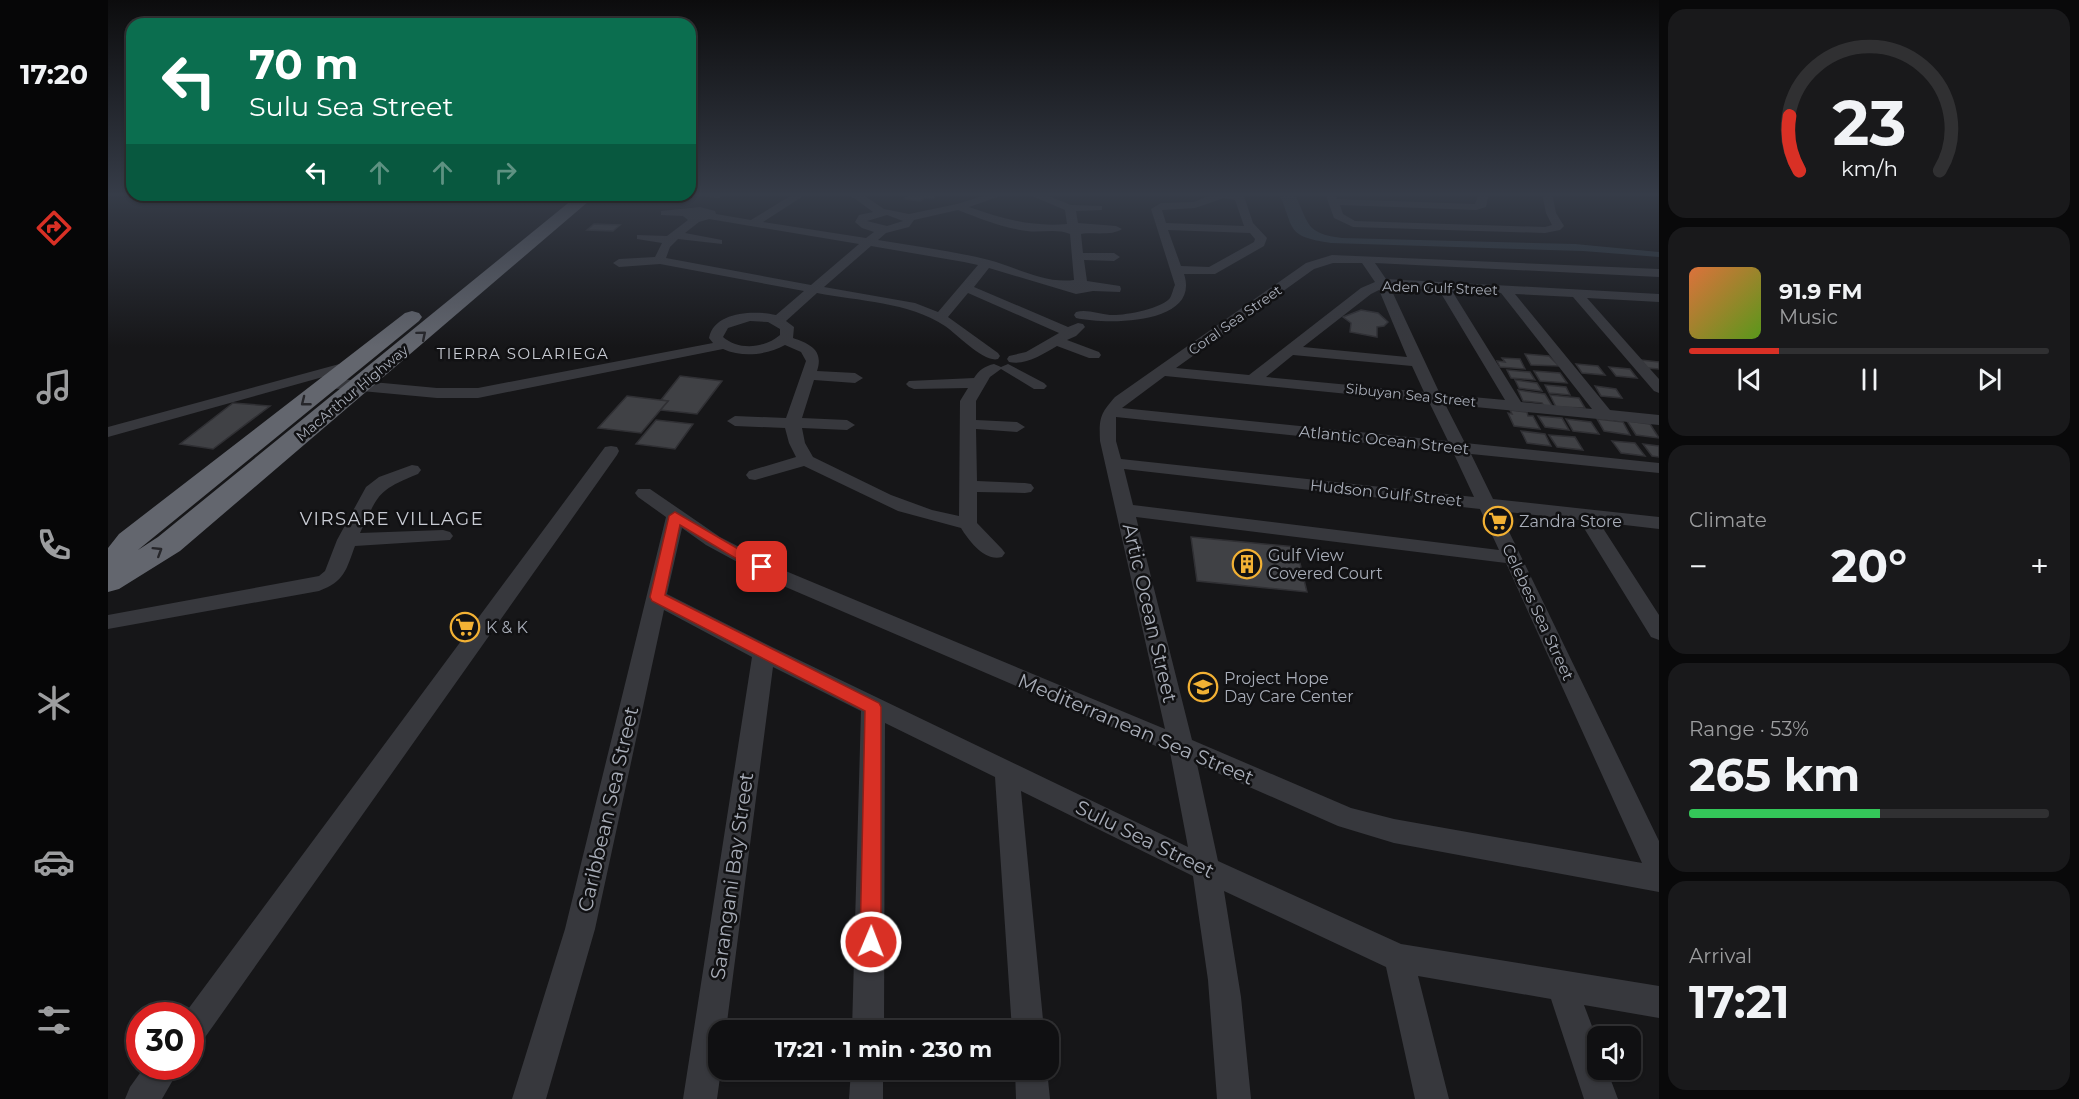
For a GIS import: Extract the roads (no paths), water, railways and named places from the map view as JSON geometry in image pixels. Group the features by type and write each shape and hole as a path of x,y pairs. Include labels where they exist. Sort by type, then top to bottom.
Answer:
{"highway":[{"name":"MacArthur Highway","path":"108,582 169,544 351,377 506,244"},
{"name":"MacArthur Highway","path":"108,569 129,541 351,377 524,244"}],"street":[{"path":"660,260 667,244"},
{"path":"762,317 848,244"},
{"path":"778,321 866,244"},
{"path":"882,244 987,263 1040,281 1115,289"},
{"path":"995,553 974,533 968,523 968,400 984,374 1002,363 1031,355 1078,327 1081,315 1076,244"},
{"path":"1081,315 1121,319 1168,306 1177,299 1181,285 1168,244"},
{"path":"1176,270 1211,271 1260,244"},
{"path":"1078,256 1114,257"},
{"name":"Coral Sea Street","path":"1110,412 1121,400 1317,262 1332,259 1366,259 1659,273"},
{"name":"Celebes Sea Street","path":"1366,259 1382,283 1417,362 1513,558 1659,870"},
{"path":"619,263 660,260 915,307 940,318 1002,363 1039,386"},
{"path":"940,318 987,263"},
{"name":"Aden Gulf Street","path":"1252,380 1365,291 1382,283 1659,298"},
{"path":"1443,286 1516,406"},
{"path":"966,288 1071,333"},
{"path":"1505,290 1605,414"},
{"path":"1576,293 1659,388"},
{"path":"1644,297 1659,312"},
{"path":"108,432 351,377 458,394 720,341 750,350 769,347 784,340 789,331 784,324 762,317 728,322 716,332 720,341"},
{"path":"784,340 804,346 812,355 813,361 792,423 797,443 806,460 914,511 945,520 968,523"},
{"path":"1058,341 1094,355"},
{"path":"1288,350 1417,362"},
{"name":"Sibuyan Sea Street","path":"1162,371 1659,420"},
{"path":"808,375 855,378"},
{"path":"914,384 978,383"},
{"name":"Atlantic Ocean Street","path":"1110,412 1659,468"},
{"name":"Artic Ocean Street","path":"1110,412 1107,421 1108,441 1181,746 1206,869 1221,965 1234,1099"},
{"path":"735,421 847,425"},
{"path":"967,424 1017,428"},
{"path":"204,1013 611,451"},
{"path":"755,475 806,460"},
{"name":"Hudson Gulf Street","path":"1113,463 1659,523"},
{"path":"108,622 320,584 334,574 347,540 372,491 385,481 412,470"},
{"path":"968,486 1024,488"},
{"name":"Mediterranean Sea Street","path":"644,493 723,547 781,577 894,627 1181,746 1318,807 1372,826 1659,879"},
{"path":"1125,510 1513,558"},
{"path":"1585,515 1659,632"},
{"name":"Caribbean Sea Street","path":"529,1099 580,929 675,516"},
{"path":"347,540 443,536"},
{"name":"Sulu Sea Street","path":"657,597 764,653 1007,773 1206,869 1400,958 1659,1002"},
{"name":"Sarangani Bay Street","path":"700,1099 764,653"},
{"path":"868,1020 873,707"},
{"path":"1007,773 1027,1020"},
{"path":"1400,958 1432,1099"},
{"path":"1562,986 1601,1099"},
{"path":"142,1099 155,1080"},
{"path":"866,1099 867,1080"},
{"path":"1032,1080 1033,1099"}],"place":[{"name":"Zandra Store","path":"1498,521"},
{"name":"Gulf View Covered Court","path":"1247,564"},
{"name":"K & K","path":"465,627"},
{"name":"Project Hope Day Care Center","path":"1203,687"}],"district":[{"name":"TIERRA SOLARIEGA","path":"523,353"},
{"name":"VIRSARE VILLAGE","path":"392,519"}]}
